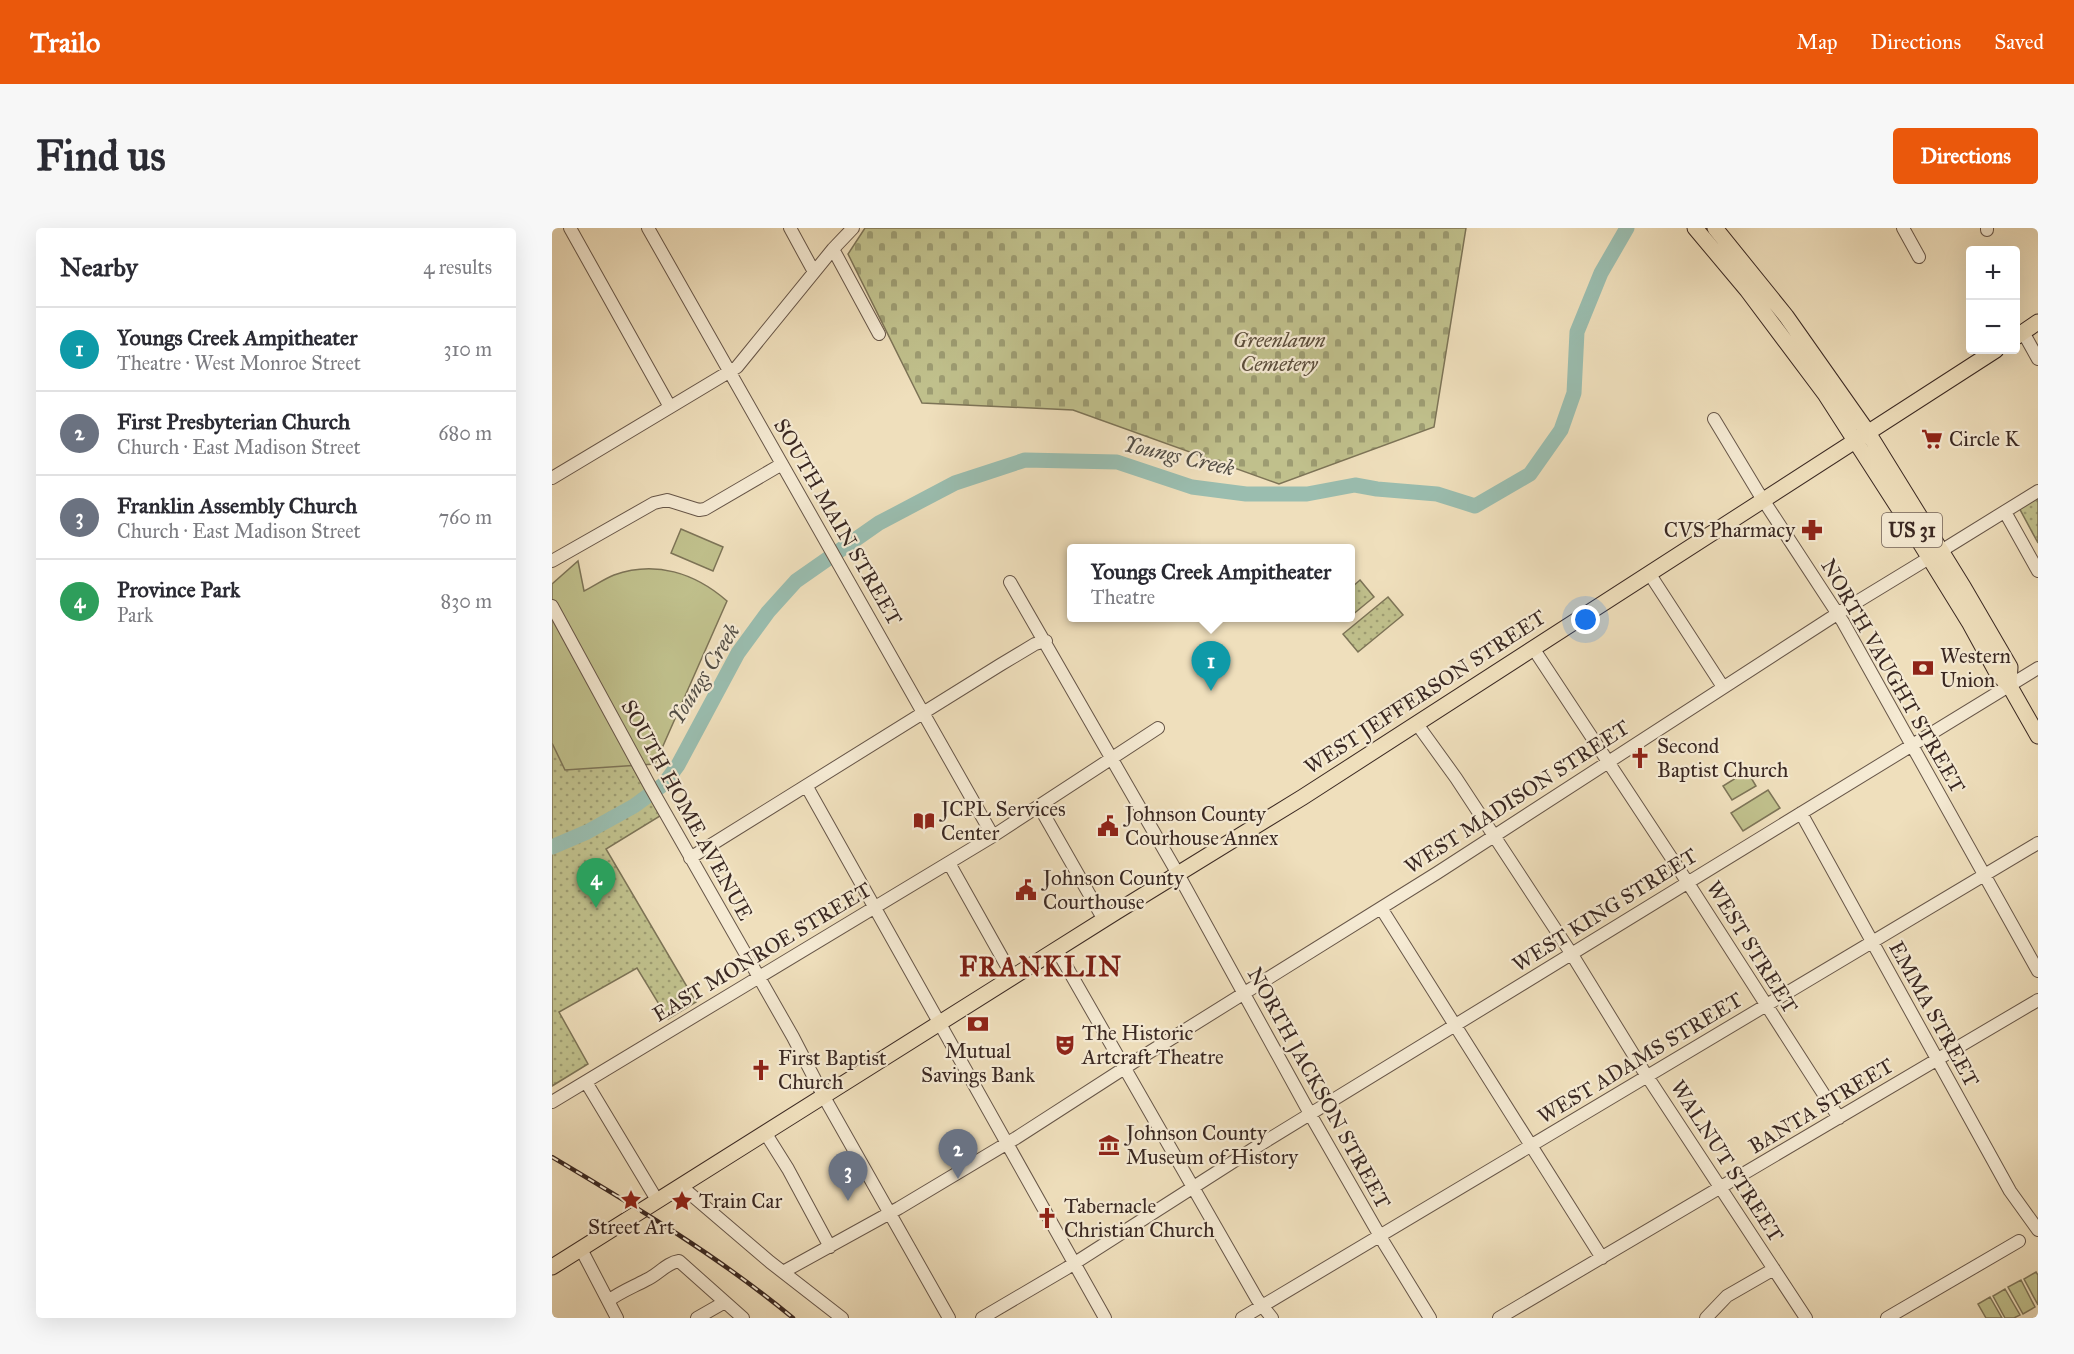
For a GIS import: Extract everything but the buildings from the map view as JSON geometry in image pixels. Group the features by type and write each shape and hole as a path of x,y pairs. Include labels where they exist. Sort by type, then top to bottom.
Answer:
{"main road":[{"name":"US 31","path":"1695,228 1861,435"},
{"name":"US 31","path":"1715,228 1786,316 1935,555 1998,675 2009,685 2038,736"},
{"path":"2020,334 2038,322"},
{"name":"WEST JEFFERSON STREET","path":"552,1267 1417,724 1990,354"}],"street":[{"path":"570,228 669,407"},
{"name":"SOUTH MAIN STREET","path":"648,228 993,836"},
{"path":"790,228 814,272"},
{"path":"552,478 729,373 741,363 833,249 853,228"},
{"path":"1903,228 1919,256"},
{"path":"833,249 879,334"},
{"path":"2020,336 2038,359"},
{"name":"NORTH VAUGHT STREET","path":"1714,419 1837,614 2038,971"},
{"path":"552,561 654,503 667,500 699,510 705,509 782,464"},
{"name":"WEST MADISON STREET","path":"783,1272 1007,1144 1494,836 1837,614 2038,491"},
{"path":"2005,512 2038,571"},
{"path":"1649,573 1723,687"},
{"name":"NORTH JACKSON STREET","path":"1010,582 1178,874 1380,1236 1430,1318"},
{"name":"SOUTH HOME AVENUE","path":"552,606 690,858 759,976 949,1318"},
{"path":"690,858 1035,644 1046,641"},
{"name":"WEST STREET","path":"1533,648 1839,1118"},
{"name":"WEST KING STREET","path":"982,1318 1075,1263 1193,1187 1571,953 2038,668"},
{"name":"WALNUT STREET","path":"1417,724 1571,953 1648,1077 1806,1318"},
{"name":"EAST MONROE STREET","path":"552,1102 993,836 1158,728"},
{"path":"807,787 1106,1318"},
{"path":"1039,806 1104,920"},
{"name":"EMMA STREET","path":"1801,813 2010,1191 2038,1230"},
{"name":"WEST ADAMS STREET","path":"1242,1318 2038,843"},
{"path":"949,863 1013,977"},
{"path":"1381,908 1602,1257"},
{"path":"1057,950 1262,1306 1272,1318"},
{"name":"BANTA STREET","path":"1499,1318 2038,1000"},
{"path":"586,1082 657,1200"},
{"path":"766,1134 830,1246"},
{"path":"681,1186 783,1272 842,1318"},
{"path":"1887,1318 2019,1241"},
{"path":"581,1249 617,1318"},
{"path":"608,1301 622,1291 647,1280 669,1264 679,1261 743,1318"},
{"path":"1706,1318 1727,1296 1774,1269"},
{"path":"697,1318 725,1302"}],"green space":[{"name":"Greenlawn Cemetery","path":"865,228 1466,228 1434,427 1279,484 1073,410 922,403 848,254"},
{"path":"2038,491 2038,543 2017,504"},
{"path":"681,529 723,547 713,571 671,553"},
{"path":"578,561 584,591 614,575 644,569 659,569 702,583 727,601 655,764 565,770 552,743 552,584"},
{"path":"1360,580 1374,597 1355,613 1355,584"},
{"path":"1388,597 1403,615 1358,652 1343,634"},
{"path":"567,650 660,816 606,849 696,1002 668,1019 637,968 559,1012 588,1064 552,1086 552,658"},
{"path":"1747,771 1756,786 1732,800 1723,786"},
{"path":"1768,790 1780,808 1743,831 1731,813"},
{"path":"2036,1272 2038,1275 2038,1305 2024,1279"},
{"path":"2021,1280 2035,1307 2023,1314 2008,1287"},
{"path":"2005,1289 2020,1315 2014,1318 2005,1318 1993,1296"},
{"path":"1990,1297 2002,1318 1986,1318 1978,1304"}],"waterway":[{"name":"Youngs Creek","path":"552,847 587,832 634,806 664,784 678,765 738,653 768,612 796,581 879,523 955,483 1025,460 1117,462 1192,487 1246,494 1307,494 1355,485 1437,494 1475,506 1530,474 1561,430 1574,393 1577,332 1601,273 1627,228"}],"railway":[{"path":"552,1157 706,1253 793,1318"}],"place":[{"name":"Circle K","path":"1932,439"},
{"name":"CVS Pharmacy","path":"1812,530"},
{"name":"Western Union","path":"1923,668"},
{"name":"Youngs Creek Ampitheater","path":"1211,691"},
{"name":"Second Baptist Church","path":"1640,758"},
{"name":"JCPL Services Center","path":"924,821"},
{"name":"Johnson County Courhouse Annex","path":"1108,826"},
{"name":"Johnson County Courthouse","path":"1026,890"},
{"name":"Province Park","path":"596,908"},
{"name":"Mutual Savings Bank","path":"978,1024"},
{"name":"The Historic Artcraft Theatre","path":"1065,1045"},
{"name":"First Baptist Church","path":"761,1070"},
{"name":"Johnson County Museum of History","path":"1109,1145"},
{"name":"First Presbyterian Church","path":"958,1179"},
{"name":"Street Art","path":"631,1200"},
{"name":"Train Car","path":"682,1201"},
{"name":"Franklin Assembly Church","path":"848,1201"},
{"name":"Tabernacle Christian Church","path":"1047,1218"}],"district":[{"name":"FRANKLIN","path":"1041,966"}]}
